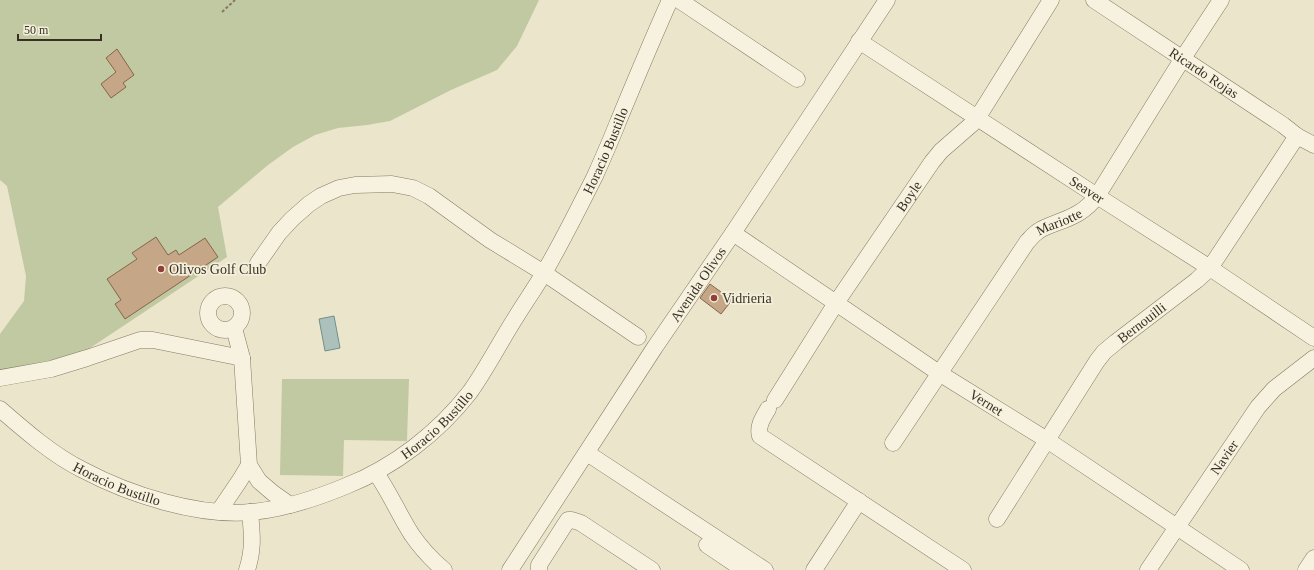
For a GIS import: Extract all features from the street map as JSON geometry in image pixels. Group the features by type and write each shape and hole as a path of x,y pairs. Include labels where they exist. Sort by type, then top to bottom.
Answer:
{"street":[{"name":"Horacio Bustillo","path":"0,409 51,450 87,472 114,485 153,498 194,508 218,511 250,512 290,505 332,492 376,473 405,454 431,433 469,393 491,360 515,318 544,273 576,215 596,173 670,0"},
{"path":"679,0 797,79"},
{"name":"Avenida Olivos","path":"510,570 655,347 860,42 886,0"},
{"name":"Boyle","path":"859,502 760,436 759,424 836,303 932,162 941,151 972,124 983,109 1051,0"},
{"name":"Ricardo Rojas","path":"1094,0 1283,124 1297,136 1314,145"},
{"name":"Mariotte","path":"893,443 1027,242 1036,232 1069,219 1085,210 1097,196 1221,0"},
{"name":"Seaver","path":"860,42 1210,268 1314,338"},
{"name":"Bernouilli","path":"997,519 1104,352 1198,280 1210,268 1297,136"},
{"path":"258,262 279,233 292,219 321,196 338,188 355,185 392,184 413,188 429,196 490,240 544,273 638,337"},
{"name":"Vernet","path":"732,233 940,373 1047,440 1176,528 1241,570"},
{"path":"234,328 242,358 249,465 259,481 290,505"},
{"path":"0,378 51,369 140,340 153,340 242,358"},
{"name":"Navier","path":"1148,570 1258,407 1274,389 1314,358"},
{"path":"584,457 706,537 765,570"},
{"path":"218,511 249,465"},
{"path":"376,473 412,534 423,549 444,570"},
{"path":"814,570 859,502 963,570"},
{"path":"247,570 253,544 250,512"},
{"path":"539,570 539,565 568,520 581,523 652,570"},
{"path":"706,537 744,570"},
{"path":"1306,570 1314,558"}],"path":[{"path":"222,12 235,0"}],"green space":[{"name":"Olivos Golf Club","path":"0,0 539,0 517,46 497,70 451,90 390,121 338,128 315,135 293,147 268,165 218,207 227,257 81,354 0,371 0,334 24,301 26,276 7,186 0,180"},
{"path":"282,379 409,379 407,441 344,440 343,476 280,475"}],"water":[{"path":"334,316 340,348 325,351 319,319"}],"building":[{"path":"117,49 134,75 123,83 126,87 111,98 101,84 116,72 106,58"},
{"name":"Olivos Golf Club","path":"156,237 168,255 176,250 179,255 205,238 218,257 125,319 115,304 121,300 107,279 137,259 132,253"},
{"name":"Vidrieria","path":"710,284 732,300 721,314 700,298"}],"place":[{"name":"Olivos Golf Club","path":"161,269"},
{"name":"Vidrieria","path":"714,298"}]}
